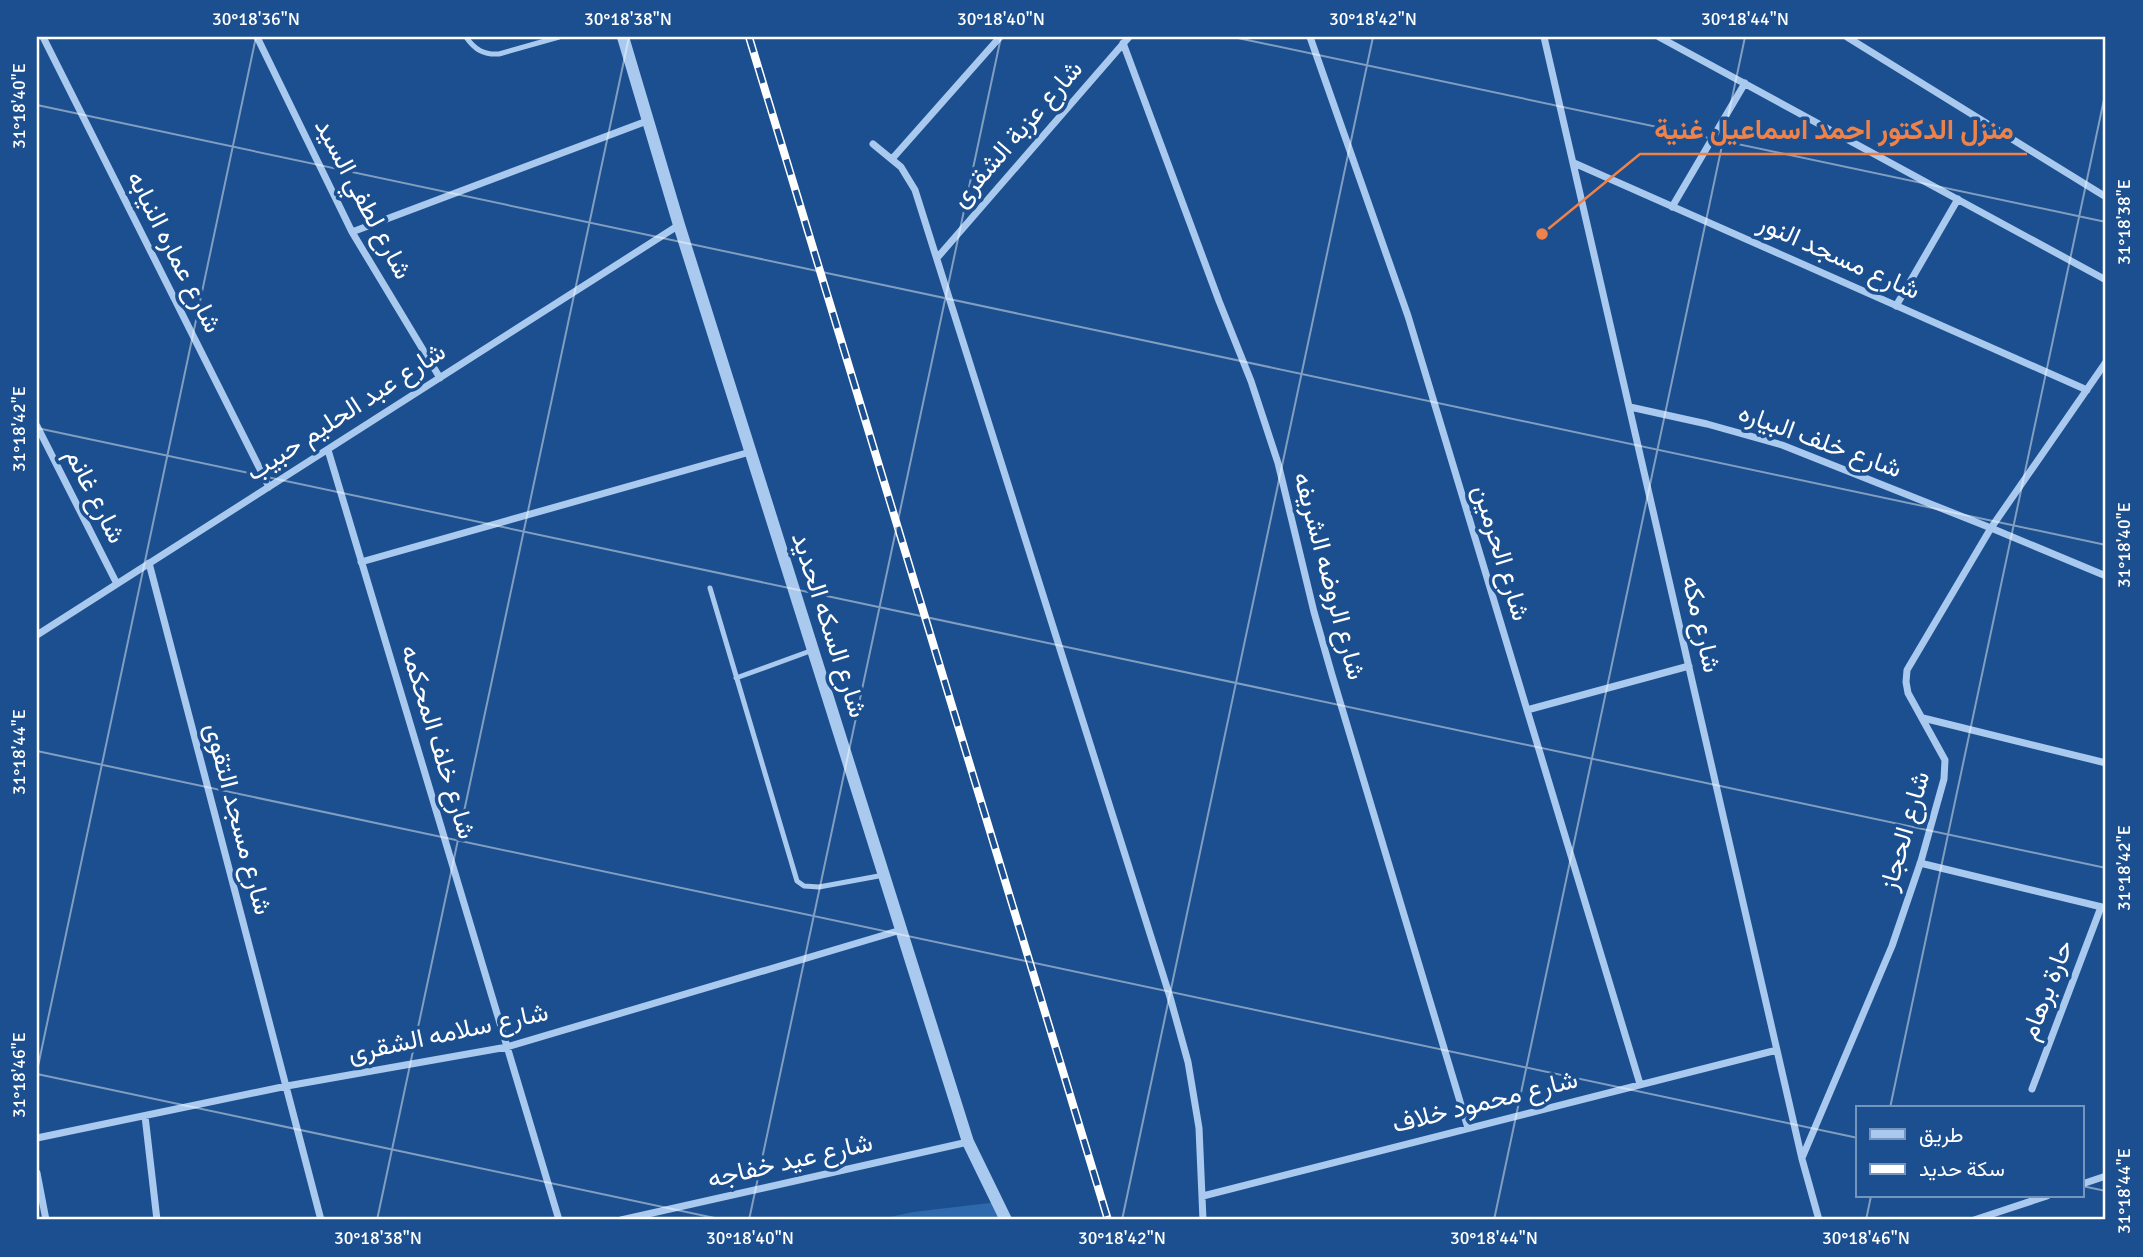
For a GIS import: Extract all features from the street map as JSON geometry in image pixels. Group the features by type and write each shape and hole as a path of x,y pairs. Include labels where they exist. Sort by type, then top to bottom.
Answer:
{"street":[{"name":"شارع عماره النيابه","path":"43,37 269,487"},
{"name":"شارع لطفي السيد","path":"257,37 352,232 440,378"},
{"name":"شارع السكه الحديد","path":"623,37 679,225 968,1142 1006,1220"},
{"path":"892,159 1000,37"},
{"name":"شارع الحرمين","path":"1310,37 1408,316 1640,1084"},
{"name":"شارع مكه","path":"1544,37 1802,1159 1819,1220"},
{"path":"1658,37 2106,280"},
{"path":"1847,37 2106,197"},
{"name":"شارع عزبة الشقرى","path":"937,258 1126,40"},
{"name":"شارع الروضه الشريفه","path":"1126,40 1278,463 1328,663 1468,1128"},
{"path":"1672,207 1745,83"},
{"path":"352,232 647,121"},
{"path":"873,144 901,167 909,178 937,258 1170,997 1188,1062 1199,1128 1203,1220"},
{"name":"شارع مسجد النور","path":"1574,163 2087,390"},
{"path":"1896,306 1958,199"},
{"name":"شارع عبد الحليم حبيب","path":"37,635 679,225"},
{"name":"شارع الحجاز","path":"1802,1159 1892,946 1920,863 1946,769 1942,751 1909,693 1907,670 1991,528 2106,362"},
{"name":"شارع خلف البياره","path":"1630,407 1782,445 2106,576"},
{"name":"شارع غانم","path":"37,426 117,584"},
{"name":"شارع خلف المحكمه","path":"328,450 559,1220"},
{"path":"361,562 750,452"},
{"name":"شارع مسجد التقوى","path":"149,563 321,1220"},
{"path":"1527,710 1689,666"},
{"path":"1923,718 2106,763"},
{"path":"1920,863 2104,907"},
{"name":"حارة برهام","path":"2032,1089 2104,907"},
{"name":"شارع سلامه الشقرى","path":"38,1138 287,1086 507,1047 901,930"},
{"name":"شارع محمود خلاف","path":"1203,1196 1777,1049"},
{"path":"145,1116 157,1220"},
{"path":"37,1128 38,1138"},
{"name":"شارع عيد خفاجه","path":"621,1220 968,1142"},
{"path":"37,1173 46,1220"},
{"path":"2084,1183 2106,1176"},
{"path":"1974,1220 2042,1198"}],"lane":[{"path":"466,37 481,52 490,55 559,37"},
{"path":"709,588 797,881 804,886 819,887 884,875"},
{"path":"736,678 813,650"}],"shaded area":[{"path":"998,1202 1002,1220 876,1220 913,1212"}],"railway":[{"path":"749,37 1108,1220"}],"place":[{"name":"منزل الدكتور احمد اسماعيل غنية","path":"1542,234"}]}
